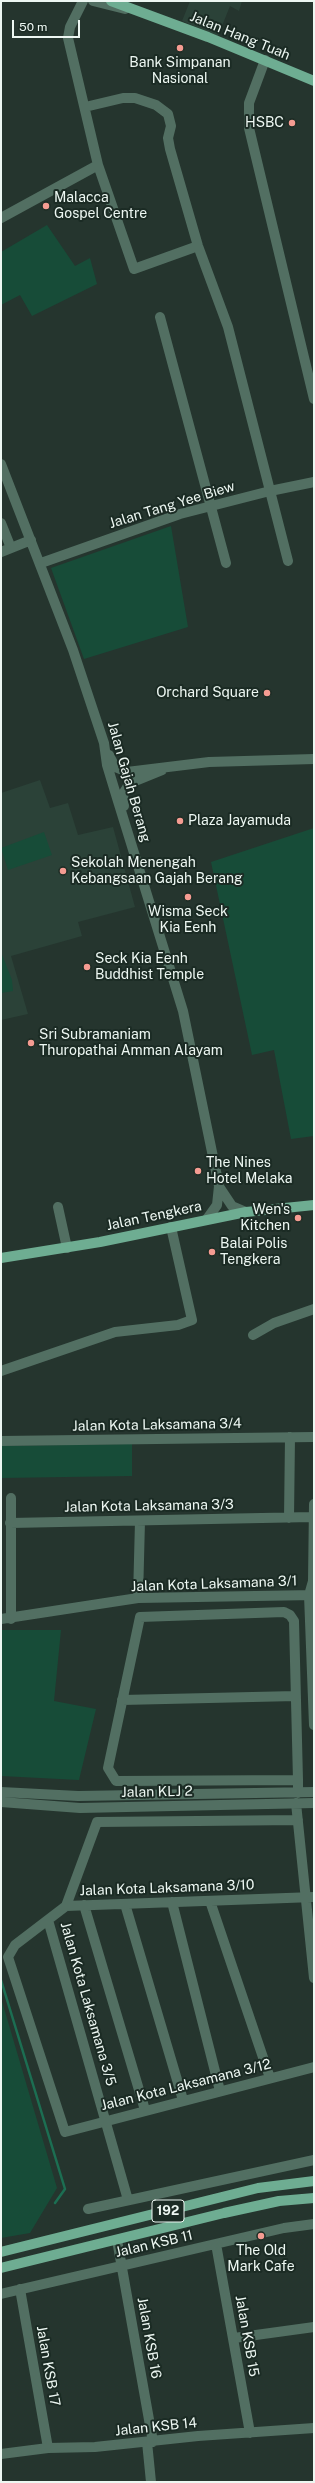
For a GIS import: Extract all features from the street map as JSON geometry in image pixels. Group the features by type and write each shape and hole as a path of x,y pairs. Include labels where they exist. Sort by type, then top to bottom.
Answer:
{"main road":[{"name":"Jalan Hang Tuah","path":"111,1 129,9 208,37 314,81"},
{"name":"Jalan Tengkera","path":"1,1258 67,1248 246,1212 314,1205"},
{"name":"192","path":"1,2252 258,2188 314,2181"},
{"name":"192","path":"1,2268 237,2210 279,2201 314,2198"}],"street":[{"path":"83,1 70,27 68,38 98,165 134,269 198,246"},
{"path":"93,1 129,9"},
{"path":"265,60 249,103 249,128 314,399"},
{"path":"85,107 123,98 135,98 156,106 168,114 171,126 168,138 170,149 198,246 228,327 288,561"},
{"path":"1,218 98,165"},
{"path":"160,317 212,506 226,563"},
{"name":"Jalan Gajah Berang","path":"1,464 62,617 104,743 107,765 183,1010 219,1186 217,1205 207,1219"},
{"name":"Jalan Tang Yee Biew","path":"41,563 180,514 270,491 314,482"},
{"path":"1,523 11,548"},
{"path":"1,552 31,540"},
{"path":"104,743 115,767 127,772 209,762 314,759"},
{"path":"128,830 123,801 125,789 130,783 150,776 168,767"},
{"name":"Jalan Gajah Berang","path":"219,1186 232,1206 246,1212"},
{"path":"58,1206 67,1248"},
{"path":"1,1371 115,1332 178,1325 192,1320 171,1227"},
{"path":"253,1335 274,1322 314,1309"},
{"path":"289,1518 290,1437"},
{"name":"Jalan Kota Laksamana 3/4","path":"1,1441 314,1437"},
{"path":"11,1498 10,1523 12,1619"},
{"path":"314,1504 312,1517 314,1582 312,1595 314,1725"},
{"name":"Jalan Kota Laksamana 3/3","path":"10,1523 312,1517"},
{"path":"138,1598 140,1521"},
{"name":"Jalan Kota Laksamana 3/1","path":"1,1619 12,1619 138,1598 312,1595"},
{"path":"298,1780 116,1781 108,1768 140,1617 284,1612 290,1615 294,1622 298,1780 298,1793"},
{"path":"122,1700 296,1696"},
{"name":"Jalan KLJ 2","path":"1,1792 78,1796 314,1792"},
{"name":"Jalan KLJ 2","path":"1,1802 80,1808 314,1803"},
{"path":"296,1803 310,1897 314,1978"},
{"path":"66,1906 97,1822 298,1820"},
{"name":"Jalan Kota Laksamana 3/10","path":"65,2132 8,1957 15,1945 66,1906 310,1897"},
{"path":"210,1901 270,2078"},
{"path":"172,1902 220,2091"},
{"path":"125,1904 183,2100"},
{"path":"84,1905 145,2110"},
{"name":"Jalan Kota Laksamana 3/5","path":"48,1920 128,2200"},
{"name":"Jalan Kota Laksamana 3/12","path":"65,2132 106,2119 314,2067"},
{"path":"88,2209 314,2160"},
{"name":"Jalan KSB 11","path":"1,2294 284,2228 314,2224"},
{"name":"Jalan KSB 16","path":"117,2240 150,2442 151,2482"},
{"name":"Jalan KSB 15","path":"216,2244 250,2433"},
{"name":"Jalan KSB 17","path":"20,2289 48,2448"},
{"path":"234,2338 314,2327"},
{"name":"Jalan KSB 14","path":"1,2454 48,2448 150,2442 314,2428"}],"shaded area":[{"path":"190,1 242,1 239,11 230,6 218,36 182,21"},
{"name":"Sekolah Menengah Kebangsaan Gajah Berang","path":"40,780 50,808 68,803 78,835 113,827 135,907 78,922 82,936 11,956 28,1014 1,1020 1,793"}],"green space":[{"path":"47,225 75,266 90,258 97,284 32,316 20,295 1,305 1,252"},
{"path":"171,526 188,627 84,659 51,568"},
{"path":"314,828 314,1136 291,1139 274,1050 252,1055 211,862"},
{"path":"44,832 52,855 8,870 1,848"},
{"path":"1,952 12,980 13,991 1,993"},
{"path":"132,1444 132,1476 1,1478 1,1446"},
{"path":"1,1630 61,1630 54,1701 96,1709 79,1780 1,1776"},
{"path":"1,1998 57,2188 30,2233 1,2238"}],"waterway":[{"path":"1,1980 65,2189 55,2203"}],"place":[{"name":"Bank Simpanan Nasional","path":"180,48"},
{"name":"HSBC","path":"292,123"},
{"name":"Malacca Gospel Centre","path":"46,206"},
{"name":"Orchard Square","path":"267,693"},
{"name":"Plaza Jayamuda","path":"180,821"},
{"name":"Sekolah Menengah Kebangsaan Gajah Berang","path":"63,871"},
{"name":"Wisma Seck Kia Eenh","path":"188,897"},
{"name":"Seck Kia Eenh Buddhist Temple","path":"87,967"},
{"name":"Sri Subramaniam Thuropathai Amman Alayam","path":"31,1043"},
{"name":"The Nines Hotel Melaka","path":"198,1171"},
{"name":"Wen's Kitchen","path":"298,1218"},
{"name":"Balai Polis Tengkera","path":"212,1252"},
{"name":"The Old Mark Cafe","path":"261,2236"}]}
